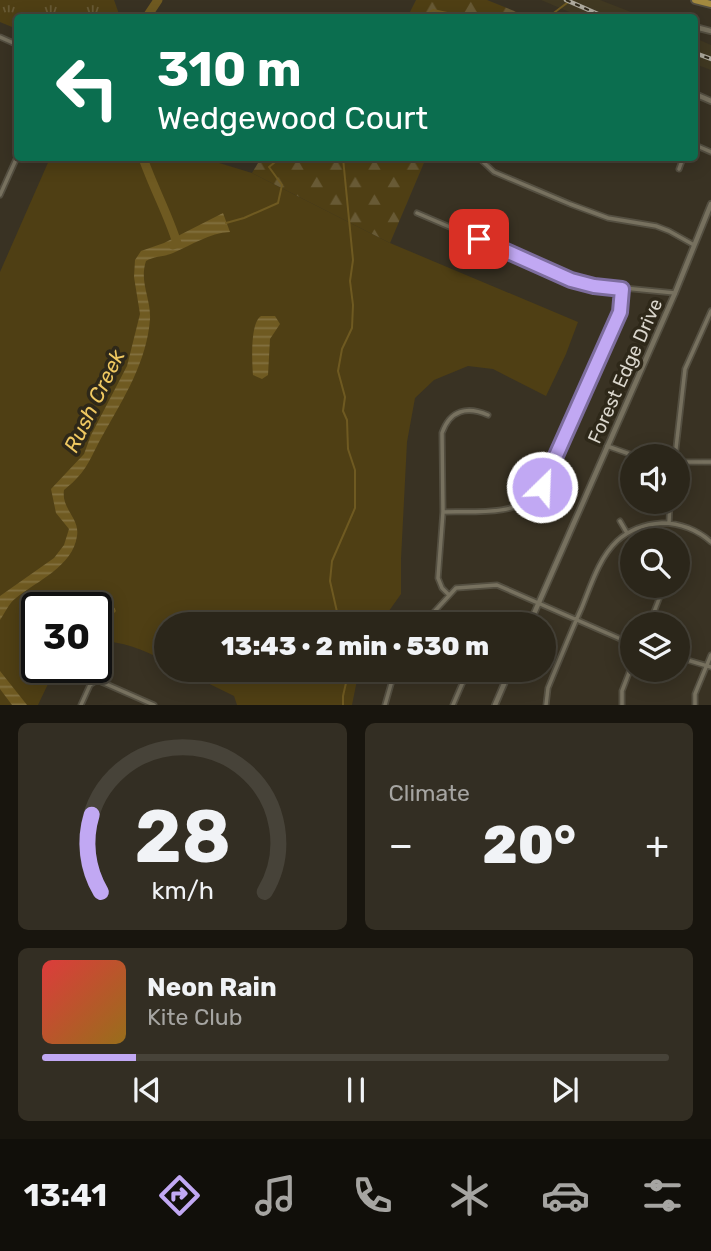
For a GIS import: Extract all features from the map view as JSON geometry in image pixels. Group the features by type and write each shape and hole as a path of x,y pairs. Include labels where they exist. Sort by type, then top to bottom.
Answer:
{"main road":[{"path":"695,0 711,4"}],"street":[{"path":"0,195 15,161"},
{"path":"482,161 494,172 569,204 608,218 656,226 695,246"},
{"path":"679,169 682,161"},
{"name":"Forest Edge Drive","path":"535,612 675,293 711,204"},
{"path":"417,213 571,280 594,286 675,293"},
{"path":"443,512 506,509 537,495 620,312 622,289"},
{"path":"676,444 685,369 711,311"},
{"path":"449,595 438,578 443,512 443,429 452,415 464,410 488,415"},
{"path":"607,446 620,451"},
{"path":"690,462 711,462"},
{"path":"669,514 669,523"},
{"path":"620,522 624,528"},
{"path":"640,528 650,524 669,523 692,529 711,542"},
{"path":"546,705 548,688 605,554 620,540"},
{"path":"434,612 449,595 461,587 497,585 620,639"},
{"path":"695,705 695,694 709,666 711,655"},
{"path":"690,661 709,666"},
{"path":"81,705 90,685 97,680 154,705"},
{"path":"385,705 392,682"},
{"path":"453,705 462,682"},
{"path":"495,705 505,682"},
{"path":"622,705 625,682"}],"shaded area":[{"path":"541,0 600,0 636,14 574,14"},
{"path":"698,39 711,45 711,70 698,65"},
{"path":"223,213 230,232 208,237 173,253 146,261 144,283 150,319 139,364 127,393 88,464 64,490 65,503 76,524 74,547 53,572 25,592 21,592 0,620 0,596 54,558 64,545 69,529 56,513 51,489 84,454 127,366 140,314 134,277 135,260 141,251 164,243"},
{"path":"261,316 275,316 280,324 270,339 268,375 262,379 253,375 252,361 253,334"},
{"path":"0,671 27,705 12,705 0,689"}],"green space":[{"path":"0,0 114,0 119,14 14,14 14,28 0,22"},
{"path":"416,0 487,0 522,14 410,14"},
{"path":"49,161 213,161 252,173 390,243 578,322 546,396 493,369 468,366 434,380 415,398 407,442 401,594 388,612 154,612 154,656 112,642 112,592 21,592 21,683 48,683 38,705 0,705 0,272"},
{"path":"259,161 425,161 390,243 252,173"},
{"path":"205,682 357,682 352,705 237,705 234,696"}],"waterway":[{"name":"Rush Creek","path":"149,14 158,0"},
{"name":"Rush Creek","path":"552,14 571,0"},
{"name":"Rush Creek","path":"427,14 433,10 452,14"},
{"name":"Rush Creek","path":"144,161 177,243 173,245"},
{"path":"226,223 278,203 282,185 269,167 276,161"},
{"path":"337,612 330,581 332,561 355,508 355,470 348,449 347,420 343,411 345,397 338,371 342,349 352,328 353,305 350,281 353,260 343,161"},
{"path":"343,705 346,682"}],"railway":[{"path":"566,0 598,14"},
{"path":"698,54 711,59"}],"route":[{"path":"479,239 571,280 622,289 620,312 542,487"}]}
